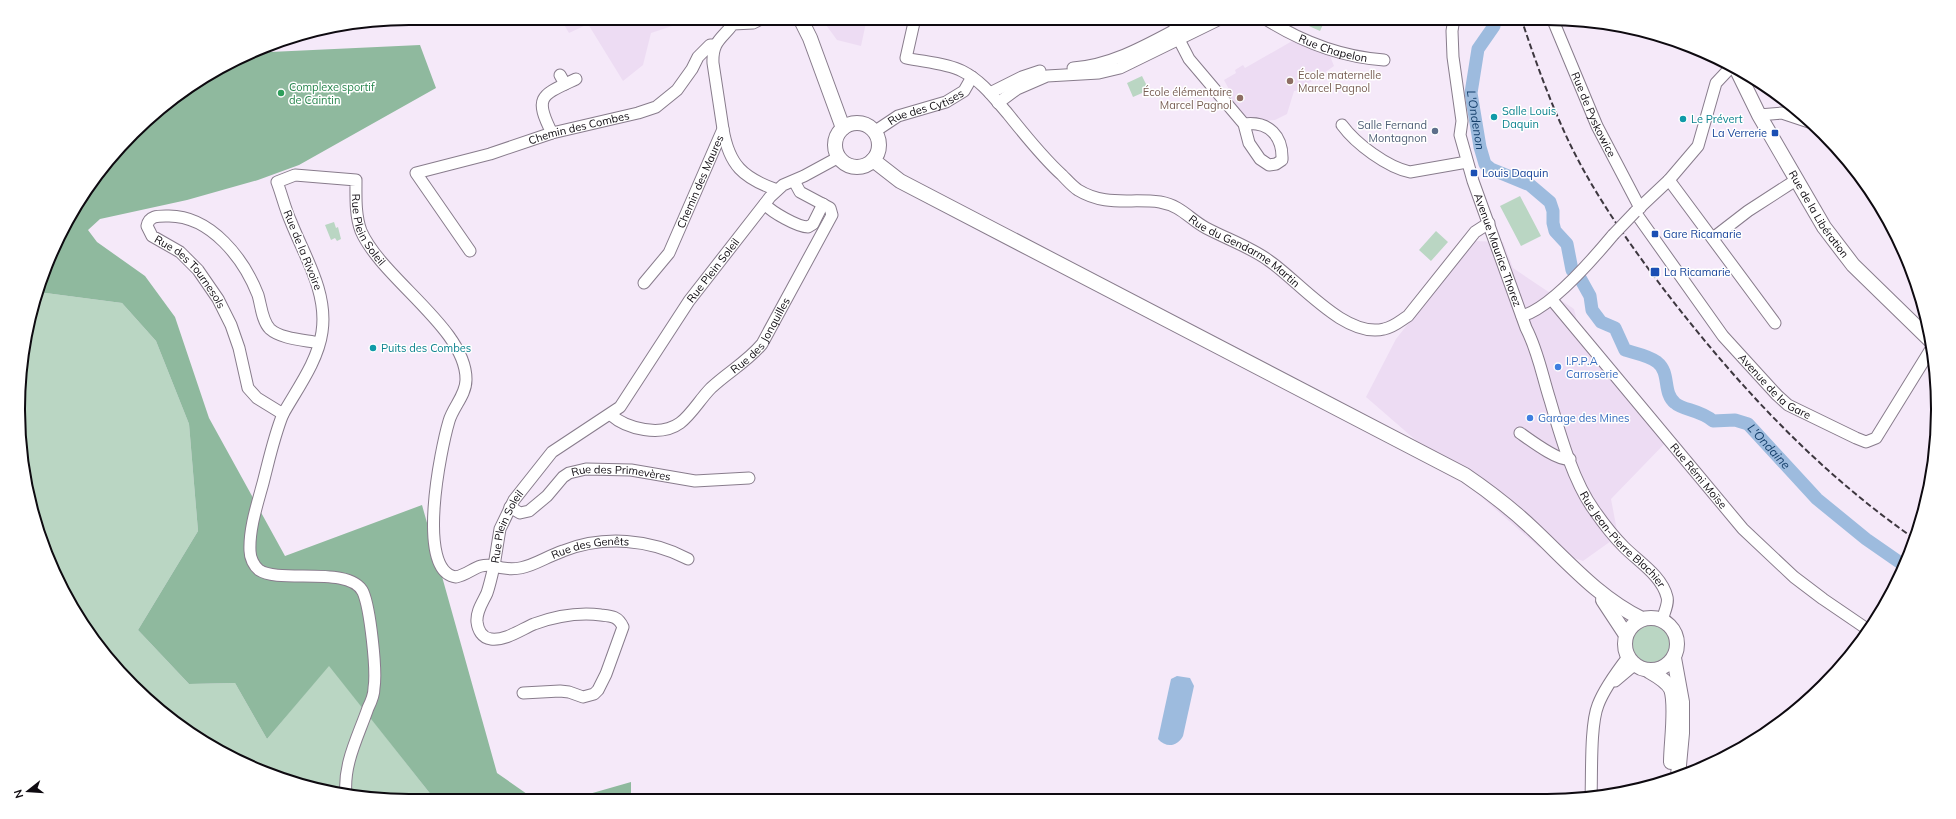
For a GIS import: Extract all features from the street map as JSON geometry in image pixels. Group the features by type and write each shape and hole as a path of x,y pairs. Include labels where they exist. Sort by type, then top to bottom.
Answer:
{"main road":[{"path":"804,25 810,38 843,128"},
{"name":"Rue de la Libération","path":"1741,78 1759,115 1824,227 1853,265 1924,334"},
{"path":"852,124 862,124 874,132 878,146 873,160 865,165 855,166 846,164 839,157 835,144 838,135 843,128 852,124"},
{"path":"873,160 900,181 1465,475 1508,506 1597,591 1626,611 1642,619"},
{"path":"1597,591 1626,635"},
{"path":"1649,671 1659,670 1667,665 1674,658 1677,650 1677,641 1672,629 1662,620 1652,618 1642,619 1635,622 1626,635 1624,642 1631,661 1664,680 1671,688 1673,703 1670,774"},
{"path":"1674,658 1682,702 1682,733 1678,771"}],"street":[{"path":"715,46 729,25"},
{"name":"Rue du Gendarme Martin","path":"913,25 906,58 960,70 972,77 990,93 1050,164 1076,188 1086,194 1109,201 1160,202 1179,207 1204,228 1268,260 1346,322 1367,330 1383,329 1396,324 1408,316 1475,232 1489,223"},
{"path":"998,103 1017,90 1047,76 1099,73 1120,68 1177,35 1189,25"},
{"path":"990,93 1022,77 1039,71 1098,64 1204,25"},
{"name":"Rue Chapelon","path":"1277,25 1313,44 1347,55 1384,60"},
{"name":"Avenue Maurice Thorez","path":"1453,25 1453,50 1462,121 1460,135 1467,162 1522,316"},
{"name":"Rue de Pyskowice","path":"1555,25 1596,126 1637,210"},
{"path":"1177,35 1189,59 1244,124"},
{"name":"Chemin des Combes","path":"470,251 416,173 490,154 552,133 638,113 656,107 677,90 692,69 698,57 710,45 715,46"},
{"name":"Chemin des Maures","path":"644,284 669,253 724,129 713,63 715,46"},
{"path":"1522,316 1539,309 1552,300 1637,210 1669,180 1698,146 1716,83 1728,71"},
{"name":"Rue des Cytises","path":"874,132 898,116 946,102 964,91 972,77"},
{"path":"552,133 542,112 543,99 546,94 562,80 576,79"},
{"path":"1759,115 1782,113 1793,114"},
{"path":"1342,125 1352,138 1394,167 1404,171 1410,172 1467,162"},
{"path":"724,129 726,142 736,166 748,176 777,190"},
{"name":"Rue Plein Soleil","path":"356,180 357,216 366,241 380,261 449,336 466,370 464,389 448,422 433,505 435,541 440,567 448,575 456,577 477,566 488,564 494,566 500,529 510,507 552,452 611,415 620,407 689,301 777,190 839,157"},
{"name":"Rue de la Rivoire","path":"319,343 323,318 320,291 290,221 277,182 295,175 330,176 356,180"},
{"path":"1669,180 1775,323"},
{"path":"1713,238 1748,211 1796,180"},
{"path":"765,204 772,211 800,225 808,227 813,224 823,204 800,192 794,181"},
{"name":"Rue des Jonquilles","path":"611,415 617,420 636,428 656,430 674,426 686,417 710,389 751,357 762,344 832,215 830,208 823,204"},
{"name":"Avenue de la Gare","path":"1637,210 1723,336 1788,405 1866,442 1876,438 1927,355"},
{"name":"Rue des Tournesols","path":"283,414 257,398 248,388 235,336 218,299 198,270 189,260 167,243 152,236 147,226 148,222 152,218 159,216 172,216 186,219 211,231 231,250 250,277 258,294 266,323 271,329 284,335 319,343"},
{"name":"Rue Rémi Moïse","path":"1552,300 1743,529 1794,577 1822,599 1864,626"},
{"name":"Rue Jean-Pierre Blachier","path":"1522,316 1532,341 1570,459 1582,490 1603,523 1623,546 1656,577 1664,587 1668,599 1662,620"},
{"path":"319,343 309,366 283,414 276,432 253,524 250,552 255,565 266,573 332,577 353,583 362,591 370,628 375,671 374,689 346,773 346,789"},
{"path":"1520,433 1543,450 1549,451 1563,460 1570,459"},
{"name":"Rue des Primevères","path":"510,507 520,513 529,511 547,496 563,477 569,473 586,469 631,470 695,481 749,478"},
{"name":"Rue des Genêts","path":"494,566 517,569 540,562 562,551 588,543 613,541 626,541 658,547 674,552 688,559"},
{"path":"494,566 477,620 481,633 490,639 502,638 553,618 572,614 614,617 621,621 623,627 606,674 598,690 594,694 583,697 569,692 560,691 522,693"},
{"path":"1591,791 1594,723 1598,705 1617,671 1631,661"}],"shaded area":[{"path":"564,25 586,25 569,33"},
{"path":"589,25 675,25 651,33 643,65 623,81"},
{"path":"826,25 866,25 861,46 837,40"},
{"path":"1294,40 1330,56 1334,66 1299,90 1294,91 1287,114 1275,120 1260,121 1244,117 1231,101 1230,91 1224,80 1236,73 1235,70 1243,65 1245,68"},
{"path":"1474,241 1503,242 1513,268 1574,309 1577,321 1671,437 1611,499 1618,536 1583,561 1539,547 1366,397 1396,339"}],"green space":[{"path":"1307,25 1323,25 1320,31"},
{"path":"420,45 436,88 299,165 258,180 187,200 100,219 88,230 97,242 145,276 175,317 209,418 285,556 422,505 497,773 527,794 430,794 329,666 267,739 235,683 189,684 138,630 198,531 189,424 156,341 122,303 43,293 54,262 77,217 104,175 120,156 156,120 175,104 217,77 267,52"},
{"path":"1142,76 1149,90 1133,97 1127,83"},
{"path":"1520,196 1541,236 1521,246 1500,206"},
{"path":"334,222 336,228 338,227 341,239 337,241 335,238 331,240 325,225"},
{"path":"1436,231 1448,242 1431,261 1419,250"},
{"path":"43,293 122,303 156,341 189,424 198,531 138,630 189,684 235,683 267,739 329,665 430,794 384,793 334,787 286,774 262,765 217,742 175,715 156,699 120,663 104,644 77,602 54,557 45,533 32,485 26,435 26,384 32,334"},
{"path":"1651,622 1664,626 1670,632 1674,645 1670,658 1664,664 1651,668 1638,664 1632,658 1628,645 1632,632 1638,626"},
{"path":"631,782 631,794 589,794"}],"water":[{"path":"1177,676 1190,678 1194,686 1183,736 1181,740 1175,744 1168,745 1164,744 1158,739 1171,679"}],"waterway":[{"name":"L'Ondenon","path":"1494,26 1478,49 1471,93 1480,147 1485,164 1491,169 1530,185 1550,202 1553,211 1555,231 1567,244 1572,270"},
{"name":"L'Ondaine","path":"1580,278 1590,296 1592,310 1601,322 1615,328 1625,350 1650,358 1661,366 1664,372 1669,394 1675,403 1708,417 1713,421 1735,420 1748,424 1817,499 1866,539 1899,562"}],"railway":[{"path":"1523,25 1549,96 1578,161 1611,215 1659,283 1716,354 1777,421 1809,453 1843,483 1878,512 1910,535"}],"place":[{"name":"École maternelle Marcel Pagnol","path":"1290,81"},
{"name":"Complexe sportif de Caintin","path":"281,93"},
{"name":"École élémentaire Marcel Pagnol","path":"1240,98"},
{"name":"Salle Louis Daquin","path":"1494,117"},
{"name":"Le Prévert","path":"1683,119"},
{"name":"Salle Fernand Montagnon","path":"1435,131"},
{"name":"La Verrerie","path":"1775,133"},
{"name":"Louis Daquin","path":"1474,173"},
{"name":"Gare Ricamarie","path":"1655,234"},
{"name":"La Ricamarie","path":"1655,272"},
{"name":"Puits des Combes","path":"373,348"},
{"name":"I.P.P.A Carroserie","path":"1558,367"},
{"name":"Garage des Mines","path":"1530,418"}]}
